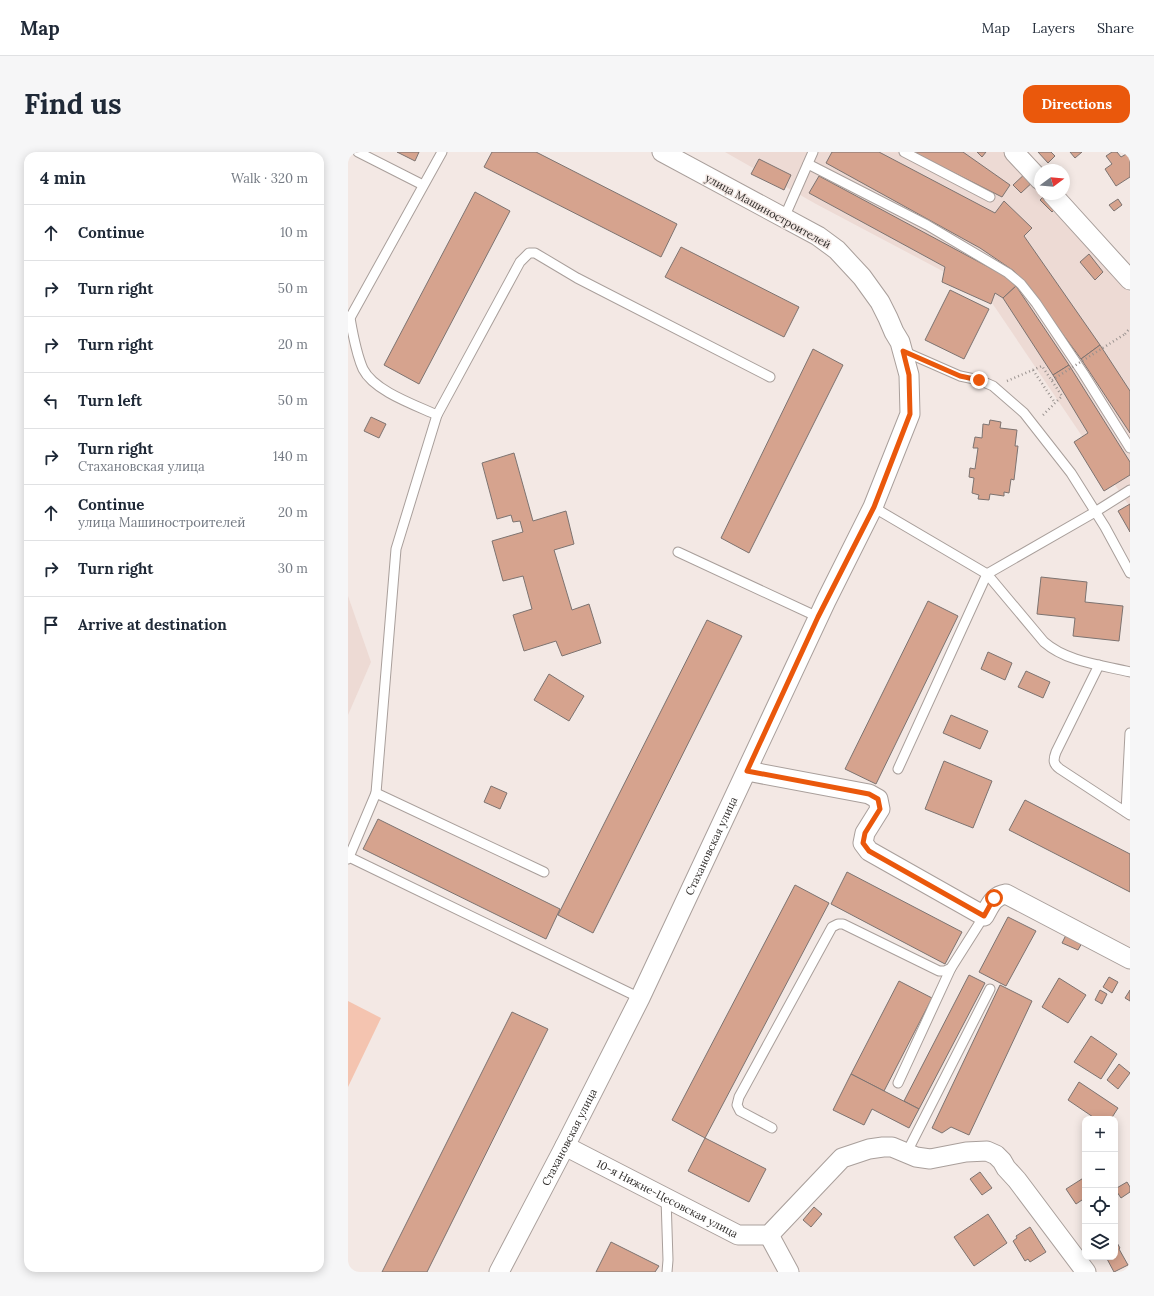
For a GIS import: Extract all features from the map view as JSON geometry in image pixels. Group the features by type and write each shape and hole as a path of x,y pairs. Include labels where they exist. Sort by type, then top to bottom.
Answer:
{"street":[{"name":"улица Машиностроителей","path":"662,152 818,236 837,250 862,277 880,302 900,342 909,375 910,414"},
{"path":"1014,152 1034,174"},
{"path":"1057,200 1130,280"},
{"name":"Стахановская улица","path":"499,1272 640,998 818,617 874,507 910,414"},
{"path":"747,771 869,794 878,799 880,809 865,833 863,843 869,851 984,916 994,898 1006,894 1130,959"},
{"name":"10-я Нижне-Цесовская улица","path":"565,1146 738,1235 769,1235"},
{"path":"789,1272 769,1235 842,1158 868,1149 883,1146 892,1147 916,1157 930,1159 977,1151 987,1151 996,1155 1017,1180 1086,1272"}],"lane":[{"path":"358,152 423,185"},
{"path":"437,415 381,389 372,381 364,369 354,341 349,318 442,152"},
{"path":"784,218 813,152"},
{"path":"904,152 990,197"},
{"path":"808,164 927,225 1008,273 1017,280 1036,303 1084,373 1130,448"},
{"path":"640,998 349,858 376,793 396,549 437,415 520,262 529,253 535,253 577,278 770,377"},
{"path":"903,351 960,376 979,380 994,386 1024,413 1070,473 1095,512 1130,573"},
{"path":"898,769 987,574 1095,512 1130,490"},
{"path":"874,507 987,574 1044,642 1053,649 1066,656 1130,672"},
{"path":"678,552 818,617"},
{"path":"1099,664 1053,760 1055,766 1128,813"},
{"path":"1128,813 1130,733"},
{"path":"376,793 544,872"},
{"path":"898,1083 951,968 984,916"},
{"path":"772,1128 740,1111 737,1105 739,1098 832,927 838,924 843,924 939,971 945,971 951,968"},
{"path":"906,1154 990,989"},
{"path":"666,1198 667,1272"}],"path":[{"path":"1052,380 1125,334 1130,328"},
{"path":"994,386 1042,366 1062,396 1033,425"},
{"path":"1033,370 1055,404"}],"shaded area":[{"path":"725,152 1005,152 1034,184 1034,200 1047,200 1130,292 1130,507 986,294 816,204"},
{"path":"348,596 371,662 348,715"},
{"path":"348,1001 381,1018 348,1087"}],"building":[{"path":"397,152 419,152 415,161"},
{"path":"492,152 536,152 677,224 661,257 484,167"},
{"path":"832,152 879,152 995,213 1004,201 1032,228 1024,236 1100,345 1081,359 1023,280 1014,271 980,248 826,163"},
{"path":"913,152 963,152 1010,185 1002,197"},
{"path":"977,152 986,152 982,157"},
{"path":"1038,152 1051,152 1055,156 1048,163"},
{"path":"1070,152 1082,152 1075,158"},
{"path":"1112,152 1117,152 1121,157 1130,152 1130,177 1116,186 1105,169 1112,164 1106,156"},
{"path":"759,159 791,175 784,190 751,174"},
{"path":"1028,171 1034,177 1034,181 1021,193 1013,185"},
{"path":"819,176 1007,277 1016,286 1003,298 995,293 991,304 942,282 945,267 809,193"},
{"path":"475,192 510,211 419,384 384,365"},
{"path":"1118,199 1122,205 1114,211 1109,205"},
{"path":"1040,200 1052,200 1058,206 1052,212"},
{"path":"681,247 799,307 784,337 665,277"},
{"path":"1089,254 1103,272 1095,280 1080,262"},
{"path":"1016,286 1069,365 1053,375 1003,298"},
{"path":"950,290 989,309 964,359 925,340"},
{"path":"1100,345 1130,391 1130,433 1081,359"},
{"path":"813,349 843,365 749,553 721,538"},
{"path":"1069,365 1130,462 1130,475 1104,491 1074,442 1088,433 1053,375"},
{"path":"371,417 386,424 379,438 364,431"},
{"path":"990,420 1001,422 1000,428 1017,430 1015,446 1018,446 1014,480 1011,479 1009,493 1004,492 1004,496 990,494 989,500 978,499 979,495 972,493 974,478 969,477 970,468 975,469 978,448 973,448 975,437 982,438 983,424 989,425"},
{"path":"514,453 533,521 566,511 574,544 554,550 572,610 589,604 601,643 562,656 556,641 524,651 513,615 532,609 523,576 503,581 492,541 523,532 520,521 513,522 511,515 497,519 482,463"},
{"path":"1130,504 1130,532 1118,511"},
{"path":"1041,577 1087,582 1085,602 1123,606 1119,641 1073,636 1075,618 1037,614"},
{"path":"928,601 958,616 876,784 845,769"},
{"path":"707,620 742,636 593,933 558,915"},
{"path":"988,652 1012,663 1005,680 981,669"},
{"path":"1026,671 1050,682 1043,698 1018,687"},
{"path":"549,674 584,696 569,721 534,700"},
{"path":"951,715 988,731 980,749 943,733"},
{"path":"944,761 992,781 973,828 925,809"},
{"path":"491,786 507,793 500,809 484,802"},
{"path":"1025,800 1130,854 1130,892 1009,830"},
{"path":"378,819 560,909 546,939 363,849"},
{"path":"847,872 962,932 945,964 831,904"},
{"path":"795,885 829,903 705,1138 672,1120"},
{"path":"1008,917 1036,931 1006,986 979,972"},
{"path":"1067,933 1083,941 1078,950 1062,943"},
{"path":"969,975 985,983 919,1109 904,1101"},
{"path":"1109,977 1118,982 1112,993 1103,987"},
{"path":"1059,978 1086,995 1068,1023 1042,1007"},
{"path":"899,981 932,998 884,1091 851,1074"},
{"path":"1000,985 1032,1001 969,1135 951,1127 942,1133 932,1128"},
{"path":"1100,990 1107,994 1102,1004 1095,1000"},
{"path":"1130,990 1130,1001 1125,998"},
{"path":"512,1012 548,1029 427,1272 382,1272"},
{"path":"1091,1036 1117,1054 1101,1079 1074,1062"},
{"path":"1119,1064 1130,1073 1118,1089 1107,1080"},
{"path":"851,1074 919,1109 909,1128 872,1109 864,1125 833,1110"},
{"path":"1079,1082 1118,1108 1113,1116 1092,1116 1068,1100"},
{"path":"705,1138 766,1169 749,1202 688,1171"},
{"path":"980,1172 992,1188 982,1195 970,1179"},
{"path":"1082,1179 1082,1200 1076,1204 1066,1189"},
{"path":"1127,1182 1130,1187 1130,1192 1121,1198 1118,1194 1118,1187"},
{"path":"814,1207 822,1214 811,1227 803,1220"},
{"path":"988,1214 1007,1243 974,1266 954,1237"},
{"path":"1030,1227 1046,1252 1030,1262 1028,1259 1025,1261 1013,1241 1017,1238 1016,1236"},
{"path":"611,1242 659,1266 655,1272 596,1272"},
{"path":"1118,1244 1128,1265 1114,1272 1108,1260 1118,1260"}],"route":[{"path":"979,380 960,376 903,351 909,375 910,414 874,507 818,617 747,771 869,794 878,799 880,809 865,833 863,843 869,851 984,916 994,898"}]}
